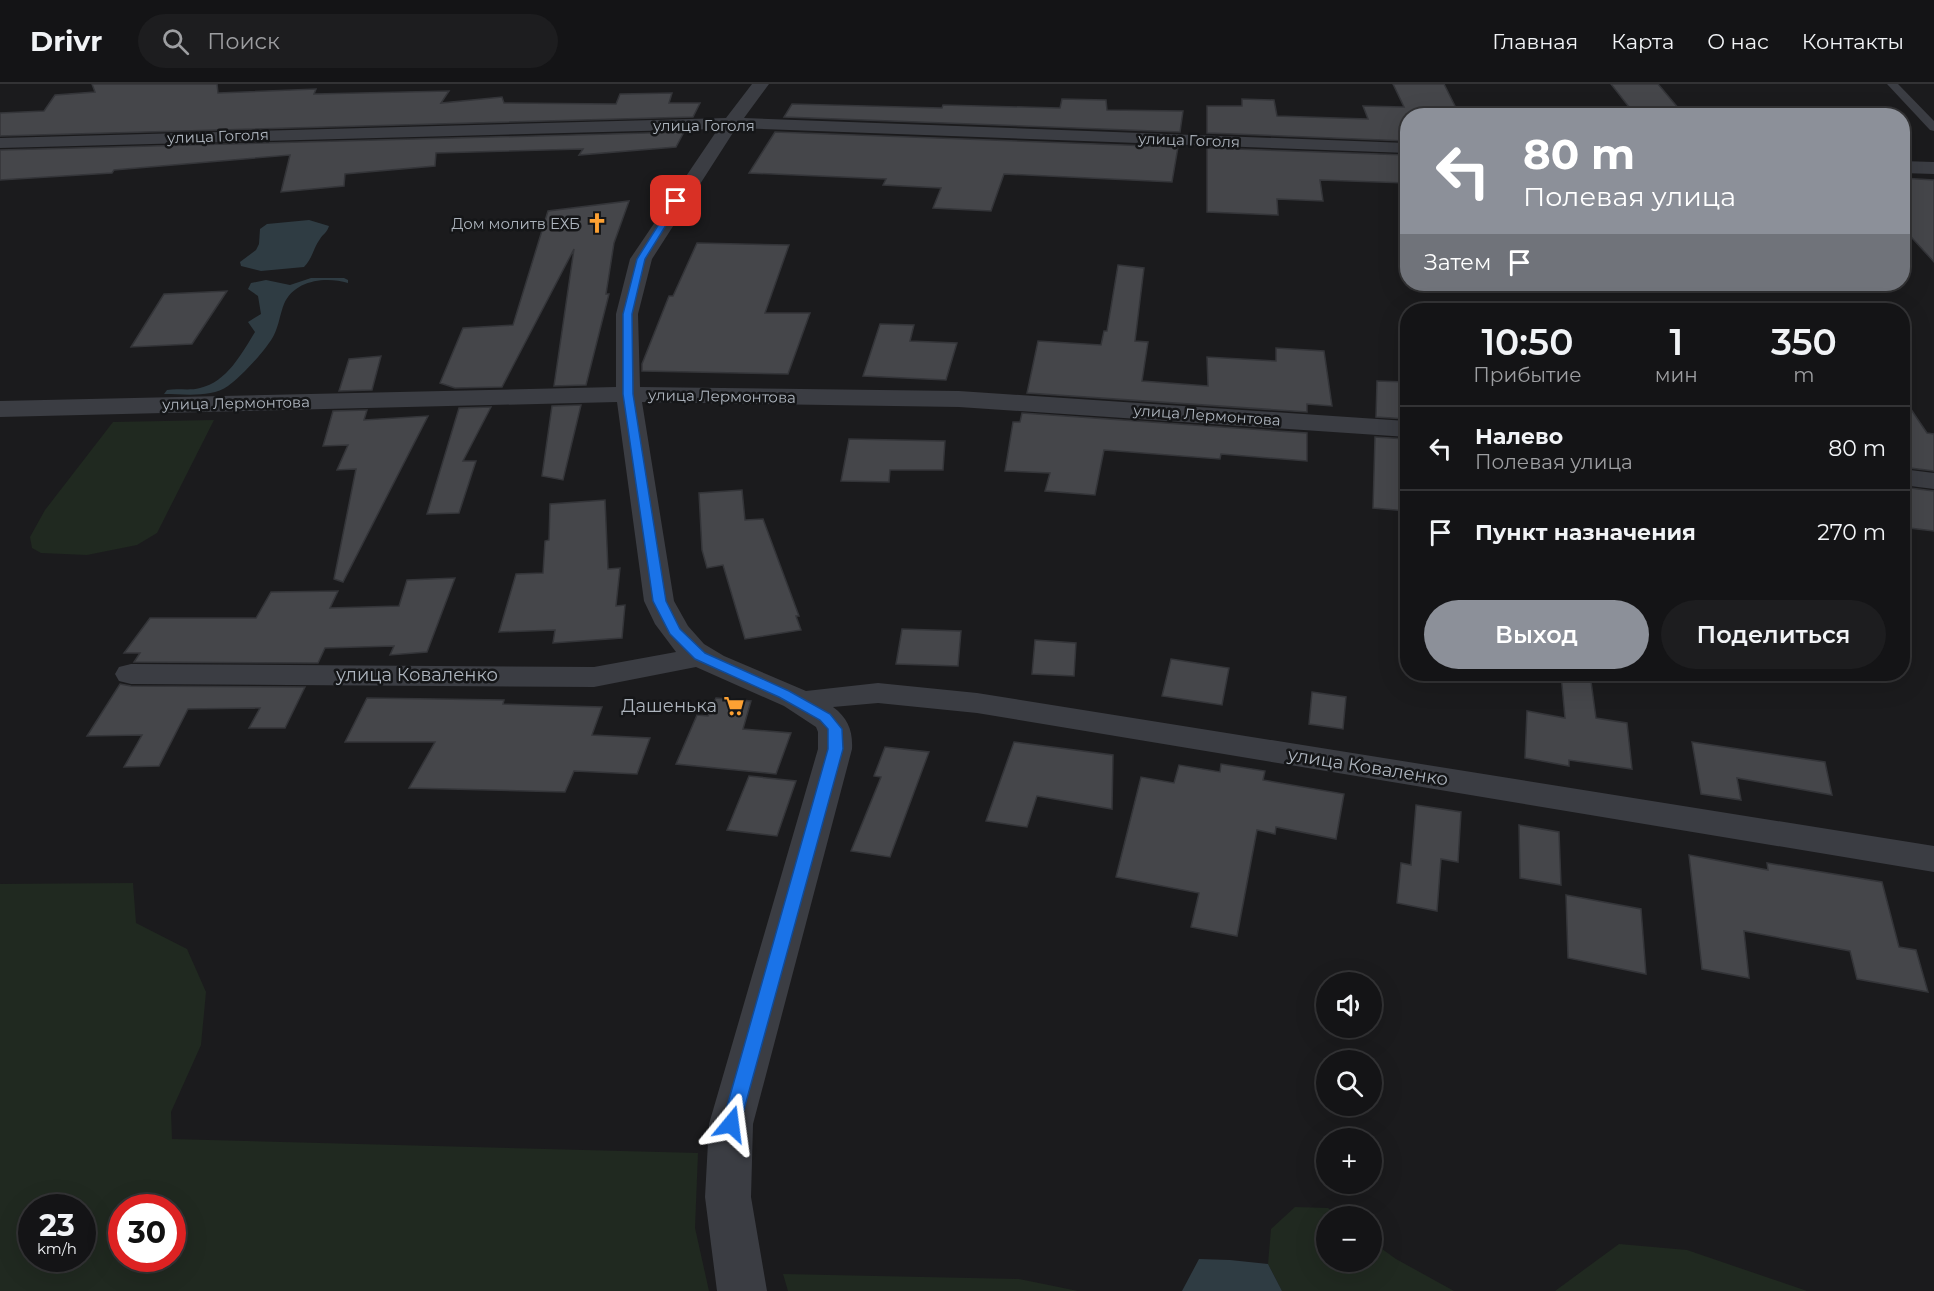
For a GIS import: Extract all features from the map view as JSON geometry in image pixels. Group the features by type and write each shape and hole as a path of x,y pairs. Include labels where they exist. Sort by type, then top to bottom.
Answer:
{"street":[{"path":"742,1291 728,1197 731,1124 835,749 835,729 825,717 800,702 700,656 675,631 659,601 628,394 627,314 641,259 663,221 761,84"},
{"name":"улица Гоголя","path":"0,143 731,123 1400,148"},
{"path":"1910,167 1934,168"},
{"name":"улица Лермонтова","path":"0,409 628,394 959,399 1400,429"},
{"path":"1910,478 1934,481"},
{"name":"улица Коваленко","path":"131,674 594,676 627,672 700,656"},
{"name":"улица Коваленко","path":"800,702 844,695 878,693 977,703 1934,859"}],"lane":[{"path":"1892,84 1934,128"}],"shaded area":[{"path":"309,220 329,226 304,267 261,271 241,266 240,262 256,250 259,244 260,229 267,224"},
{"path":"311,278 344,278 348,280 348,283 321,280 295,290 284,304 271,341 228,386 206,394 164,394 167,390 196,389 210,385 233,366 255,332 248,322 261,314 258,296 248,289 251,283 266,280 290,285"},
{"path":"214,420 157,533 137,545 87,555 41,553 32,548 30,537 45,510 113,422"},
{"path":"133,883 136,923 187,949 206,992 201,1045 171,1112 172,1139 698,1153 695,1228 709,1291 0,1291 0,884"},
{"path":"1295,1207 1316,1208 1316,1272 1382,1272 1382,1249 1454,1291 1282,1291 1268,1264 1271,1229"},
{"path":"1619,1244 1687,1250 1807,1291 1555,1291"},
{"path":"1199,1259 1268,1264 1282,1291 1182,1291"},
{"path":"783,1274 1019,1279 1078,1291 788,1291"}],"building":[{"path":"92,84 217,84 218,93 316,89 314,94 449,91 441,103 502,97 504,103 616,104 620,94 672,93 669,103 700,103 693,117 0,136 0,113 44,111 55,95 95,92"},
{"path":"1393,84 1444,84 1456,108 1400,108 1400,141 1207,133 1207,106 1242,106 1242,99 1274,100 1277,116 1368,119 1363,106 1404,107"},
{"path":"1611,84 1658,84 1678,108 1630,108"},
{"path":"1062,99 1106,100 1107,110 1183,111 1180,132 784,117 792,104 1060,108"},
{"path":"684,132 676,147 579,155 583,149 436,153 435,166 345,174 344,186 281,192 290,155 114,170 112,173 0,180 0,150"},
{"path":"775,132 1178,147 1172,182 1004,174 991,211 933,208 941,188 883,185 886,179 749,173"},
{"path":"1207,148 1400,155 1400,183 1320,180 1323,201 1277,199 1278,215 1207,212"},
{"path":"1910,178 1934,180 1934,262 1910,236"},
{"path":"629,201 614,243 606,294 609,294 586,385 554,386 574,249 502,387 455,388 440,383 463,328 513,325 548,211"},
{"path":"697,243 789,245 765,313 810,313 788,374 642,371 642,364 669,296 673,296"},
{"path":"1118,265 1144,268 1135,341 1148,342 1142,381 1208,386 1207,357 1276,361 1276,348 1324,351 1332,406 1307,404 1307,412 1027,393 1038,341 1101,345 1104,331 1107,331"},
{"path":"227,291 192,344 131,347 164,294"},
{"path":"880,324 914,325 910,341 957,343 946,380 863,376"},
{"path":"381,356 372,390 339,391 349,359"},
{"path":"1377,381 1400,382 1400,419 1376,417"},
{"path":"581,405 563,480 542,476 552,406"},
{"path":"491,407 463,461 476,461 459,513 427,514 459,408"},
{"path":"1910,408 1927,433 1934,434 1934,471 1910,468"},
{"path":"367,410 364,420 428,416 343,582 334,579 356,469 337,470 348,445 323,446 333,411"},
{"path":"1022,413 1307,433 1307,461 1221,454 1220,459 1104,450 1095,495 1045,491 1050,473 1005,471 1013,422 1020,422"},
{"path":"1375,437 1400,439 1400,510 1373,508"},
{"path":"849,439 945,441 943,470 890,470 889,482 841,481"},
{"path":"1910,488 1934,491 1934,531 1910,528"},
{"path":"742,490 745,520 763,519 799,616 796,616 801,630 745,639 723,565 707,568 702,550 699,493"},
{"path":"605,500 608,569 620,568 616,606 625,605 622,638 553,643 555,630 499,632 516,574 543,573 545,541 549,540 550,504"},
{"path":"455,578 427,652 390,655 394,646 325,648 318,663 134,662 140,653 124,653 150,618 256,618 271,592 338,591 330,608 399,606 407,580"},
{"path":"902,629 961,631 958,666 896,664"},
{"path":"1035,640 1076,643 1074,676 1032,674"},
{"path":"1171,659 1229,668 1222,705 1162,696"},
{"path":"1562,681 1591,681 1596,718 1627,723 1632,769 1569,760 1569,766 1525,758 1527,711 1565,718"},
{"path":"120,684 131,686 305,687 285,728 249,728 260,708 188,709 159,766 124,767 142,735 87,736"},
{"path":"1312,692 1346,697 1343,729 1309,724"},
{"path":"367,698 504,700 503,704 602,707 592,735 650,738 637,774 574,771 565,792 409,788 435,742 345,742"},
{"path":"716,698 751,701 743,729 791,733 776,774 676,764 697,715 708,716"},
{"path":"1014,742 1113,755 1112,809 1037,796 1027,827 986,821"},
{"path":"1692,742 1825,762 1832,795 1737,778 1741,800 1701,794"},
{"path":"885,747 929,752 890,857 851,851 881,777 874,776"},
{"path":"1221,764 1265,771 1263,780 1344,794 1336,839 1276,827 1275,834 1257,830 1237,936 1191,927 1199,893 1116,877 1141,777 1174,783 1179,765 1220,772"},
{"path":"749,776 796,781 777,836 727,830"},
{"path":"1416,805 1461,812 1458,862 1441,859 1437,911 1397,903 1401,863 1411,865"},
{"path":"1519,825 1559,832 1561,885 1520,878"},
{"path":"1689,855 1768,870 1767,863 1882,882 1899,947 1916,950 1928,992 1857,979 1850,951 1744,931 1749,978 1702,969"},
{"path":"1566,895 1641,909 1646,974 1568,958"}],"place":[{"name":"Дом молитв ЕХБ","path":"597,223"},
{"name":"Дашенька","path":"734,706"}],"route":[{"path":"676,201 641,259 627,314 628,394 659,601 675,631 700,656 784,694 825,717 835,729 835,749 731,1124"}]}
